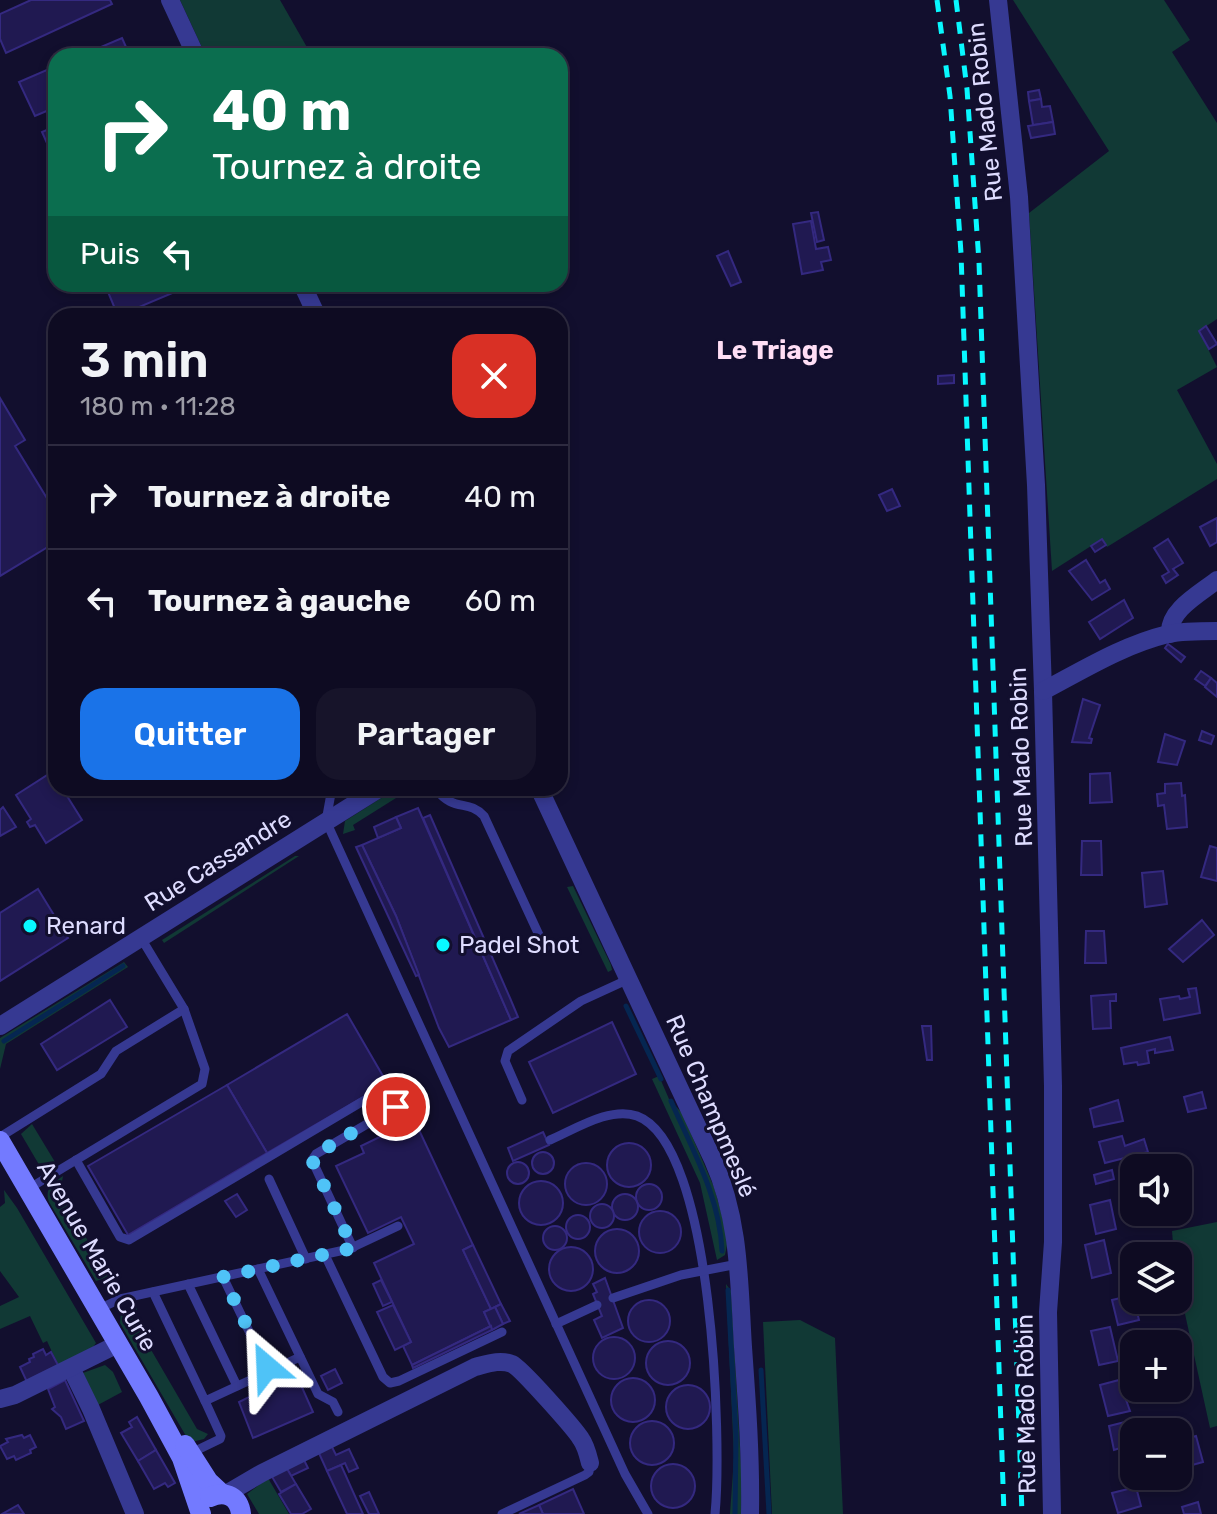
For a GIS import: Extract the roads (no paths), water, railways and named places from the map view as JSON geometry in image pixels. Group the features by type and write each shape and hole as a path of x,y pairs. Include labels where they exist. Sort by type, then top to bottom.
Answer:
{"main road":[{"name":"Avenue Marie Curie","path":"0,1139 182,1458 201,1514"},
{"name":"Avenue Marie Curie","path":"149,1397 208,1481 234,1497"},
{"path":"201,1514 209,1498 234,1497"}],"street":[{"path":"170,0 192,48"},
{"name":"Rue Mado Robin","path":"998,0 1019,197 1036,485 1053,1086 1053,1242 1048,1312 1052,1514"},
{"path":"1170,634 1169,626 1179,611 1217,580"},
{"path":"1043,691 1120,651 1170,634 1217,631"},
{"name":"Rue Cassandre","path":"0,1026 367,796"},
{"name":"Rue Champmeslé","path":"543,796 724,1185 734,1225 738,1264 750,1514"},
{"path":"0,1399 15,1395 118,1344"},
{"path":"234,1497 475,1367 505,1362 517,1366 576,1431 590,1463"},
{"path":"71,1368 135,1514"}],"lane":[{"path":"331,796 326,821 625,1474 648,1514"},
{"path":"442,796 448,803 477,808 484,816 545,948"},
{"path":"28,1189 202,1084 205,1069 184,1009 141,938"},
{"path":"522,1100 505,1061 508,1051 581,1001 629,979"},
{"path":"0,1139 101,1074 116,1051 184,1009"},
{"path":"76,1160 120,1237 129,1240 392,1084"},
{"path":"353,1248 312,1160 316,1154 396,1107"},
{"path":"550,1140 617,1114 630,1114 646,1121 665,1143 680,1175 703,1270 713,1342 718,1421 715,1514"},
{"path":"269,1179 306,1259"},
{"path":"99,1309 120,1299 353,1248 398,1226"},
{"path":"325,1255 383,1377 390,1383 502,1332"},
{"path":"613,1298 650,1284 738,1264"},
{"path":"258,1269 320,1398 333,1402 338,1412"},
{"path":"223,1277 268,1371"},
{"path":"188,1284 237,1386"},
{"path":"153,1292 221,1436 191,1453"},
{"path":"556,1324 597,1305"},
{"path":"205,1401 300,1357"},
{"path":"502,1514 585,1475 589,1472 590,1463"}],"waterway":[{"path":"4,1041 123,966"},
{"path":"626,1006 661,1079"},
{"path":"671,1101 711,1192 722,1251"},
{"path":"728,1290 736,1436 735,1514"},
{"path":"761,1370 769,1514"}],"railway":[{"path":"937,0 950,96 961,253 1004,1514"},
{"path":"956,0 967,89 979,262 1022,1514"}],"place":[{"name":"Renard","path":"30,926"},
{"name":"Padel Shot","path":"443,945"}],"district":[{"name":"Le Triage","path":"775,350"}]}
